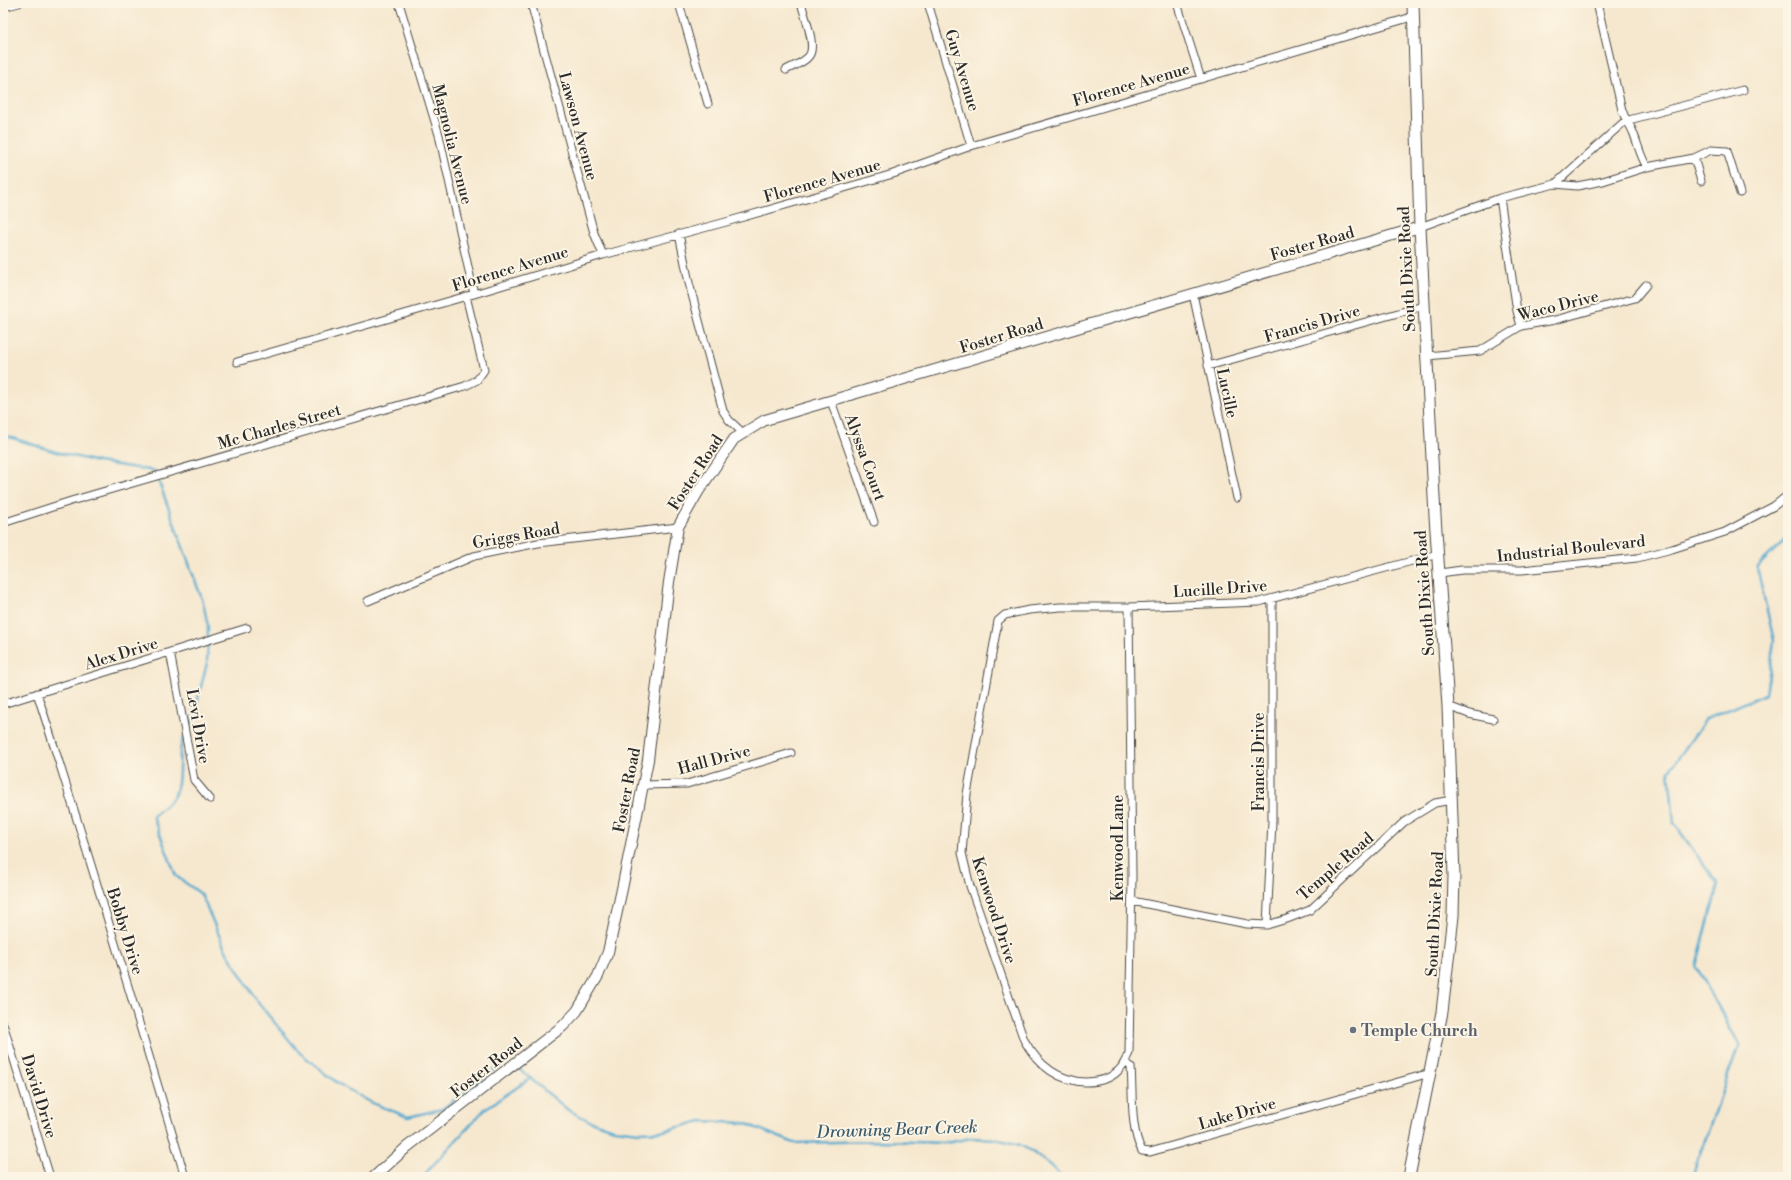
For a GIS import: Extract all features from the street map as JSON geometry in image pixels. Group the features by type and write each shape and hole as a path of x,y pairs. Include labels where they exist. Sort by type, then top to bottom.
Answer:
{"main road":[{"name":"South Dixie Road","path":"1409,1177 1431,1075 1442,1012 1453,916 1454,852 1448,706 1423,306 1412,17 1413,3"}],"street":[{"path":"3,7 20,3"},
{"name":"Magnolia Avenue","path":"399,3 438,135 474,294"},
{"name":"Lawson Avenue","path":"531,3 594,233 603,255"},
{"path":"679,3 708,104"},
{"path":"786,70 808,57 812,50 812,42 801,3"},
{"name":"Guy Avenue","path":"928,3 971,146"},
{"path":"1177,3 1201,78"},
{"path":"1597,3 1625,121 1633,131 1640,156 1647,167"},
{"name":"Florence Avenue","path":"237,362 474,294 603,255 726,222 893,174 971,146 1412,17"},
{"path":"1556,184 1625,121 1743,90"},
{"path":"1420,227 1500,198 1556,184 1577,186 1603,181 1647,167 1694,158 1711,150 1727,151 1740,193"},
{"path":"1694,158 1701,181"},
{"path":"1500,198 1516,311 1521,326"},
{"name":"Foster Road","path":"374,1177 407,1147 563,1026 577,1011 598,976 608,952 643,785 650,745 669,582 678,527 698,492 734,439 765,420 1420,227"},
{"path":"679,234 689,283 723,411 729,420 743,433"},
{"name":"Waco Drive","path":"1427,356 1480,351 1521,326 1555,320 1636,298 1646,285"},
{"name":"Lucille","path":"1192,294 1237,498"},
{"name":"Mc Charles Street","path":"3,523 71,501 465,386 477,380 484,370 466,296"},
{"name":"Francis Drive","path":"1208,366 1423,306"},
{"name":"Alyssa Court","path":"831,401 874,522"},
{"name":"Industrial Boulevard","path":"1440,573 1462,570 1522,570 1637,558 1672,550 1725,532 1774,506 1788,495"},
{"name":"Griggs Road","path":"368,601 474,556 538,543 678,527"},
{"name":"Lucille Drive","path":"1000,618 1005,615 1029,610 1060,607 1129,607 1259,602 1438,554"},
{"name":"Francis Drive","path":"1267,924 1272,821 1272,599"},
{"name":"Kenwood Lane","path":"1125,1061 1129,1053 1132,901 1129,607"},
{"name":"Kenwood Drive","path":"1000,618 996,624 967,794 962,853 970,886 1013,1012 1024,1040 1032,1054 1045,1067 1059,1077 1073,1082 1094,1082 1105,1078 1118,1071 1125,1061"},
{"name":"Alex Drive","path":"3,704 246,628"},
{"name":"Levi Drive","path":"170,652 194,780 210,799"},
{"name":"Bobby Drive","path":"37,693 90,856 103,906 185,1177"},
{"path":"1448,706 1469,714 1493,719"},
{"name":"Hall Drive","path":"643,785 686,784 733,771 765,759 791,753"},
{"name":"Temple Road","path":"1132,901 1247,924 1267,924 1310,910 1404,822 1434,803 1452,800"},
{"name":"David Drive","path":"3,1024 50,1177"},
{"name":"Luke Drive","path":"1125,1061 1131,1068 1135,1131 1138,1142 1142,1151 1150,1152 1423,1075 1431,1075"}],"waterway":[{"path":"3,435 56,452 98,462 155,471 203,602 208,626 207,663 192,722 187,731"},
{"name":"Drowning Bear Creek","path":"1692,1177 1739,1044 1696,966 1718,885 1674,823 1669,771 1706,719 1766,694 1774,641 1757,567 1788,537"},
{"path":"184,737 181,744 179,777 176,792 172,799 153,816 176,876 201,894 226,951 259,1004 300,1053 339,1084 372,1103 408,1117 442,1109 507,1060"},
{"name":"Drowning Bear Creek","path":"519,1069 568,1110 590,1121 614,1129 639,1132 664,1131 701,1121 744,1123 794,1143 881,1141 946,1143 971,1138 996,1139 1020,1145 1031,1151 1051,1166 1061,1177"},
{"name":"Drowning Bear Creek","path":"422,1177 485,1109 531,1078"}],"place":[{"name":"Temple Church","path":"1353,1030"}]}
